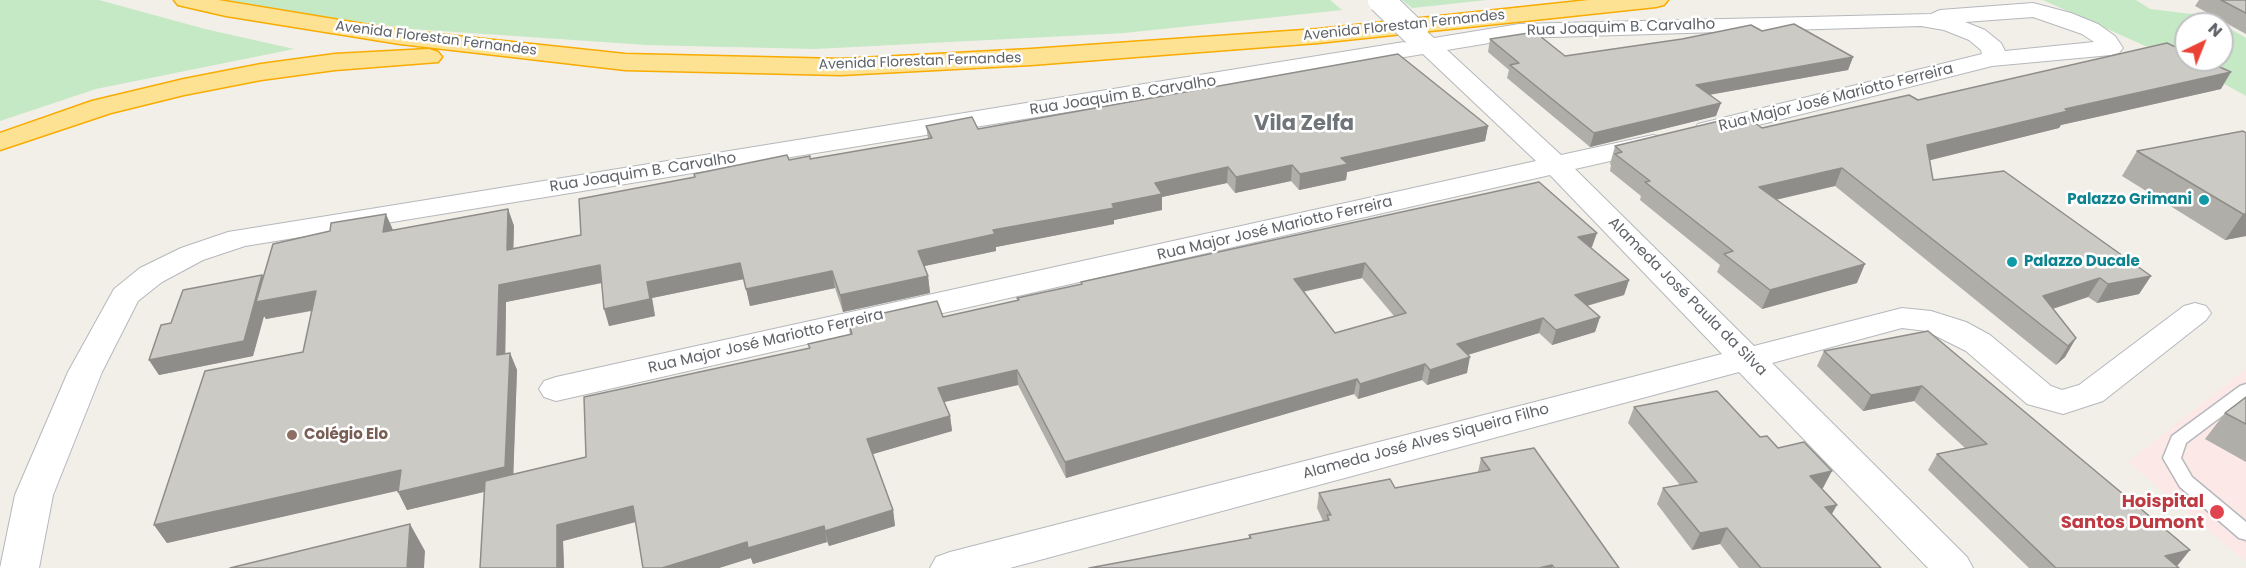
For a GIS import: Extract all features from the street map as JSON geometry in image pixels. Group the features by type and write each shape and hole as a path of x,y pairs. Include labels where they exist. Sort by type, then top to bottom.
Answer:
{"highway":[{"name":"Avenida Florestan Fernandes","path":"186,0 226,9 400,37 625,62 841,67 1031,57 1318,36 1656,0"},
{"path":"0,142 102,107 183,87 324,63 405,57 625,62"}],"street":[{"name":"Alameda José Paula da Silva","path":"1381,0 1557,166 1748,357 1953,568"},
{"name":"Rua Major José Mariotto Ferreira","path":"556,389 1557,166 1992,59 2111,48 2107,41 2090,29 2063,18 2033,10 1909,19"},
{"name":"Rua Joaquim B. Carvalho","path":"19,568 34,495 85,372 125,296 151,275 192,254 239,238 1421,40 1519,31 1909,19 1934,20 1971,32 1993,48 1992,59"},
{"name":"Alameda José Alves Siqueira Filho","path":"950,568 1902,318 1931,321 1954,330 1978,343 2039,395 2063,402 2091,393 2195,313"}],"lane":[{"path":"2246,390 2178,440 2172,458 2186,482 2246,533"}],"shaded area":[{"name":"Hoispital Santos Dumont","path":"2246,369 2246,562 2128,462"}],"green space":[{"path":"0,0 99,0 205,29 294,49 96,89 0,121"},
{"path":"224,0 1330,0 1342,10 1124,33 815,49 647,45 412,29 259,8"},
{"path":"1402,0 1487,0 1412,8"},
{"path":"2043,0 2136,0 2150,9 2175,12 2174,59"},
{"path":"2234,31 2246,38 2246,96 2203,72 2234,72"}],"building":[{"path":"2221,0 2246,0 2246,13"},
{"path":"1794,24 1853,57 1696,85 1721,103 1594,133 1510,65 1519,63 1490,39 1535,32 1565,56 1682,39 1751,25 1762,31"},
{"path":"2167,43 2174,46 2174,72 2231,72 2065,109 2068,111 1927,145 1933,180 2004,171 2151,276 2108,284 2100,278 2043,296 2076,338 2068,346 1842,168 1759,187 1865,264 1770,290 1724,254 1733,251 1645,182 1650,181 1615,154 1622,152 1615,146 1744,115 1762,128 1909,95 1918,100"},
{"path":"1398,54 1488,126 1341,158 1348,164 1300,174 1292,165 1236,177 1228,167 1155,183 1162,194 1112,204 1114,208 993,230 995,234 918,251 928,276 840,295 832,271 746,289 740,263 647,282 650,299 604,309 600,265 499,285 497,355 510,353 505,467 398,492 401,470 154,525 205,371 303,352 316,291 256,302 273,244 330,231 331,223 386,214 383,232 508,209 507,250 581,235 579,199 695,177 694,174 787,155 789,160 810,156 810,159 932,138 926,126 972,117 978,129"},
{"path":"2243,131 2246,133 2246,214 2137,151"},
{"path":"1539,182 1597,233 1578,237 1629,280 1575,295 1600,317 1556,330 1543,318 1457,344 1470,357 1430,370 1425,364 1360,384 1357,379 1065,462 1017,370 938,388 950,416 867,439 893,510 825,531 824,526 748,548 747,542 662,568 643,568 633,506 557,525 557,568 480,568 485,481 586,457 584,397 810,348 808,344 852,334 848,321 937,301 943,317 1082,284 1081,282","holes":["1365,263 1406,313 1335,333 1294,279"]},
{"path":"262,275 244,341 149,360 161,325 171,323 183,290"},
{"path":"1928,331 2190,550 2165,556 2179,568 2056,568 1937,454 1987,444 1922,386 1871,395 1824,351"},
{"path":"1717,391 1760,437 1767,436 1778,448 1804,442 1832,471 1810,476 1837,505 1825,507 1881,568 1761,568 1727,528 1700,533 1663,488 1697,482 1634,407"},
{"path":"2246,397 2246,424 2225,413"},
{"path":"1534,448 1619,568 1554,568 1552,565 1539,568 1089,568 1251,538 1249,535 1329,520 1327,515 1331,515 1319,493 1390,479 1395,488 1490,470 1481,458"},
{"path":"410,524 407,568 230,568"}],"place":[{"name":"Palazzo Grimani","path":"2204,200"},
{"name":"Palazzo Ducale","path":"2012,262"},
{"name":"Colégio Elo","path":"292,435"},
{"name":"Hoispital Santos Dumont","path":"2217,512"}],"district":[{"name":"Vila Zelfa","path":"1304,125"}]}
